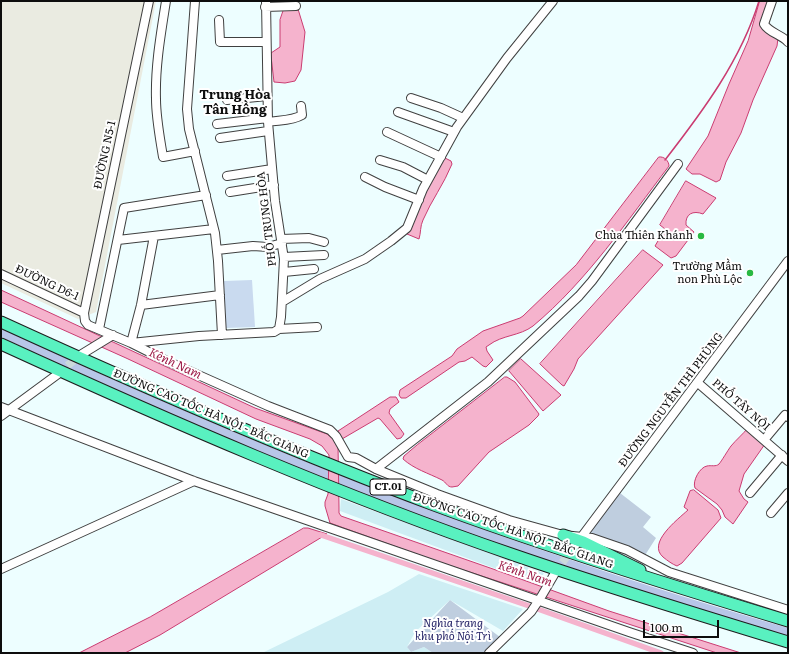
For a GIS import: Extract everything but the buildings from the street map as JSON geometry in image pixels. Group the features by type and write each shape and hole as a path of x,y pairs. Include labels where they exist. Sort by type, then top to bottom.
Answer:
{"highway":[{"name":"ĐƯỜNG CAO TỐC HÀ NỘI - BẮC GIANG","path":"1,322 215,418 433,504 527,538 669,585 788,621"},
{"name":"ĐƯỜNG CAO TỐC HÀ NỘI - BẮC GIANG","path":"1,344 120,399 208,437 425,523 513,555 788,642"},
{"path":"563,535 580,539 645,572 738,606"}],"street":[{"name":"ĐƯỜNG N5-1","path":"84,313 149,1"},
{"path":"166,1 157,74 156,99 163,157 194,151"},
{"path":"195,1 187,109 194,151 214,229 217,250 222,335"},
{"path":"282,302 320,279 365,258 391,241 407,228 428,180 454,132 507,58 552,1"},
{"path":"772,1 764,24 770,30 787,37"},
{"path":"265,4 281,7 293,6"},
{"name":"PHỐ TRUNG HÒA","path":"265,4 268,131 284,257 279,328"},
{"path":"219,20 220,42 266,42"},
{"path":"227,100 267,96"},
{"path":"412,98 442,108 463,118"},
{"path":"217,124 293,119 302,115 301,106"},
{"path":"398,112 454,132"},
{"path":"220,138 268,131"},
{"path":"387,132 441,157"},
{"path":"380,160 403,168 428,180"},
{"path":"376,468 488,382 579,296 592,281 678,164"},
{"path":"227,176 272,169"},
{"path":"365,177 385,187 419,200"},
{"path":"230,192 274,186"},
{"path":"99,329 124,208 206,196"},
{"path":"118,240 214,229"},
{"path":"132,343 154,236"},
{"path":"217,250 252,246 268,248 282,241 309,238 324,242"},
{"path":"284,257 324,255"},
{"name":"ĐƯỜNG NGUYỄN THÌ PHÙNG","path":"571,551 788,261"},
{"path":"284,272 314,269"},
{"name":"ĐƯỜNG D6-1","path":"1,274 84,313"},
{"path":"141,305 220,295"},
{"path":"84,313 86,324 99,329 109,337 132,343 167,361 268,406 330,430 336,436 347,456 356,458 437,494 509,520 563,535"},
{"path":"132,343 274,332 279,328 317,326"},
{"path":"84,352 109,337"},
{"path":"1,416 5,409 58,374"},
{"name":"PHỐ TÂY NỘI","path":"698,383 785,458"},
{"path":"5,409 194,481 693,653"},
{"path":"764,440 785,415 788,417"},
{"path":"750,493 785,458"},
{"path":"1,569 194,481"},
{"path":"771,513 788,493"},
{"path":"580,539 592,538 627,550 669,572 788,610"},
{"path":"489,653 531,612 555,573"}],"shaded area":[{"path":"1,1 156,1 96,312 78,319 1,283"},
{"path":"760,1 768,1 762,19 778,38 777,46 753,100 741,133 726,162 720,180 716,182 700,174 692,174 686,169 708,136 748,41"},
{"path":"284,9 298,9 305,32 301,70 295,81 285,83 274,82 271,56 271,53 280,47 280,20"},
{"path":"659,157 666,159 669,166 606,250 553,308 528,329 500,339 486,347 493,360 486,367 472,357 465,361 459,362 406,398 401,398 399,395 400,390 452,356 457,349 483,331 523,316 576,265"},
{"path":"445,158 451,161 452,164 423,220 419,239 407,234 441,159"},
{"path":"686,181 716,198 703,214 696,212 688,216 686,225 694,232 676,256 671,258 655,246 665,229 660,225"},
{"path":"643,250 663,265 578,359 564,386 562,385 540,364"},
{"path":"252,280 255,327 226,328 224,281"},
{"name":"Kênh Nam","path":"1,290 255,408 327,434 332,438 339,434 338,431 390,397 396,397 399,402 390,409 389,413 404,434 401,438 397,439 378,418 342,439 338,445 339,513 341,516 609,611 741,653 717,653 436,561 330,523 325,506 328,494 329,455 322,446 310,439 256,419 126,358 1,302"},
{"path":"1,328 85,367 294,457 504,537 645,585 788,628 788,637 578,571 396,507 282,461 113,388 1,337"},
{"path":"521,359 561,395 543,411 509,371"},
{"path":"505,377 515,382 539,414 529,425 489,452 458,486 449,486 442,480 416,468 403,459 404,456 417,445"},
{"path":"748,428 765,444 744,474 739,491 748,502 733,524 725,517 717,504 695,488 694,485 699,472 704,467 719,464 731,446"},
{"path":"694,490 718,510 721,518 682,563 677,566 663,557 659,551 659,545 665,532 688,510 684,507 690,491"},
{"path":"341,499 544,573 537,584 340,511"},
{"path":"304,528 327,534 160,635 125,653 79,653 150,617"},
{"path":"419,574 523,609 503,631 450,600 415,632 407,647 411,652 424,647 433,653 262,653 388,592"}],"green space":[{"path":"620,493 651,517 643,527 656,538 642,560 583,542"},
{"name":"Nghĩa trang khu phố Nội Trì","path":"450,600 500,637 483,653 433,653 424,647 411,652 407,647"}],"waterway":[{"path":"665,160 720,84 742,44 759,1"},
{"path":"317,535 321,535 535,608 661,653"}],"tunnel":[{"path":"58,373 82,354"},
{"path":"555,572 571,551"}],"place":[{"name":"Chùa Thiên Khánh","path":"701,236"},
{"name":"Trường Mầm non Phù Lộc","path":"750,273"}],"district":[{"name":"Trung Hòa Tân Hồng","path":"235,102"}]}
